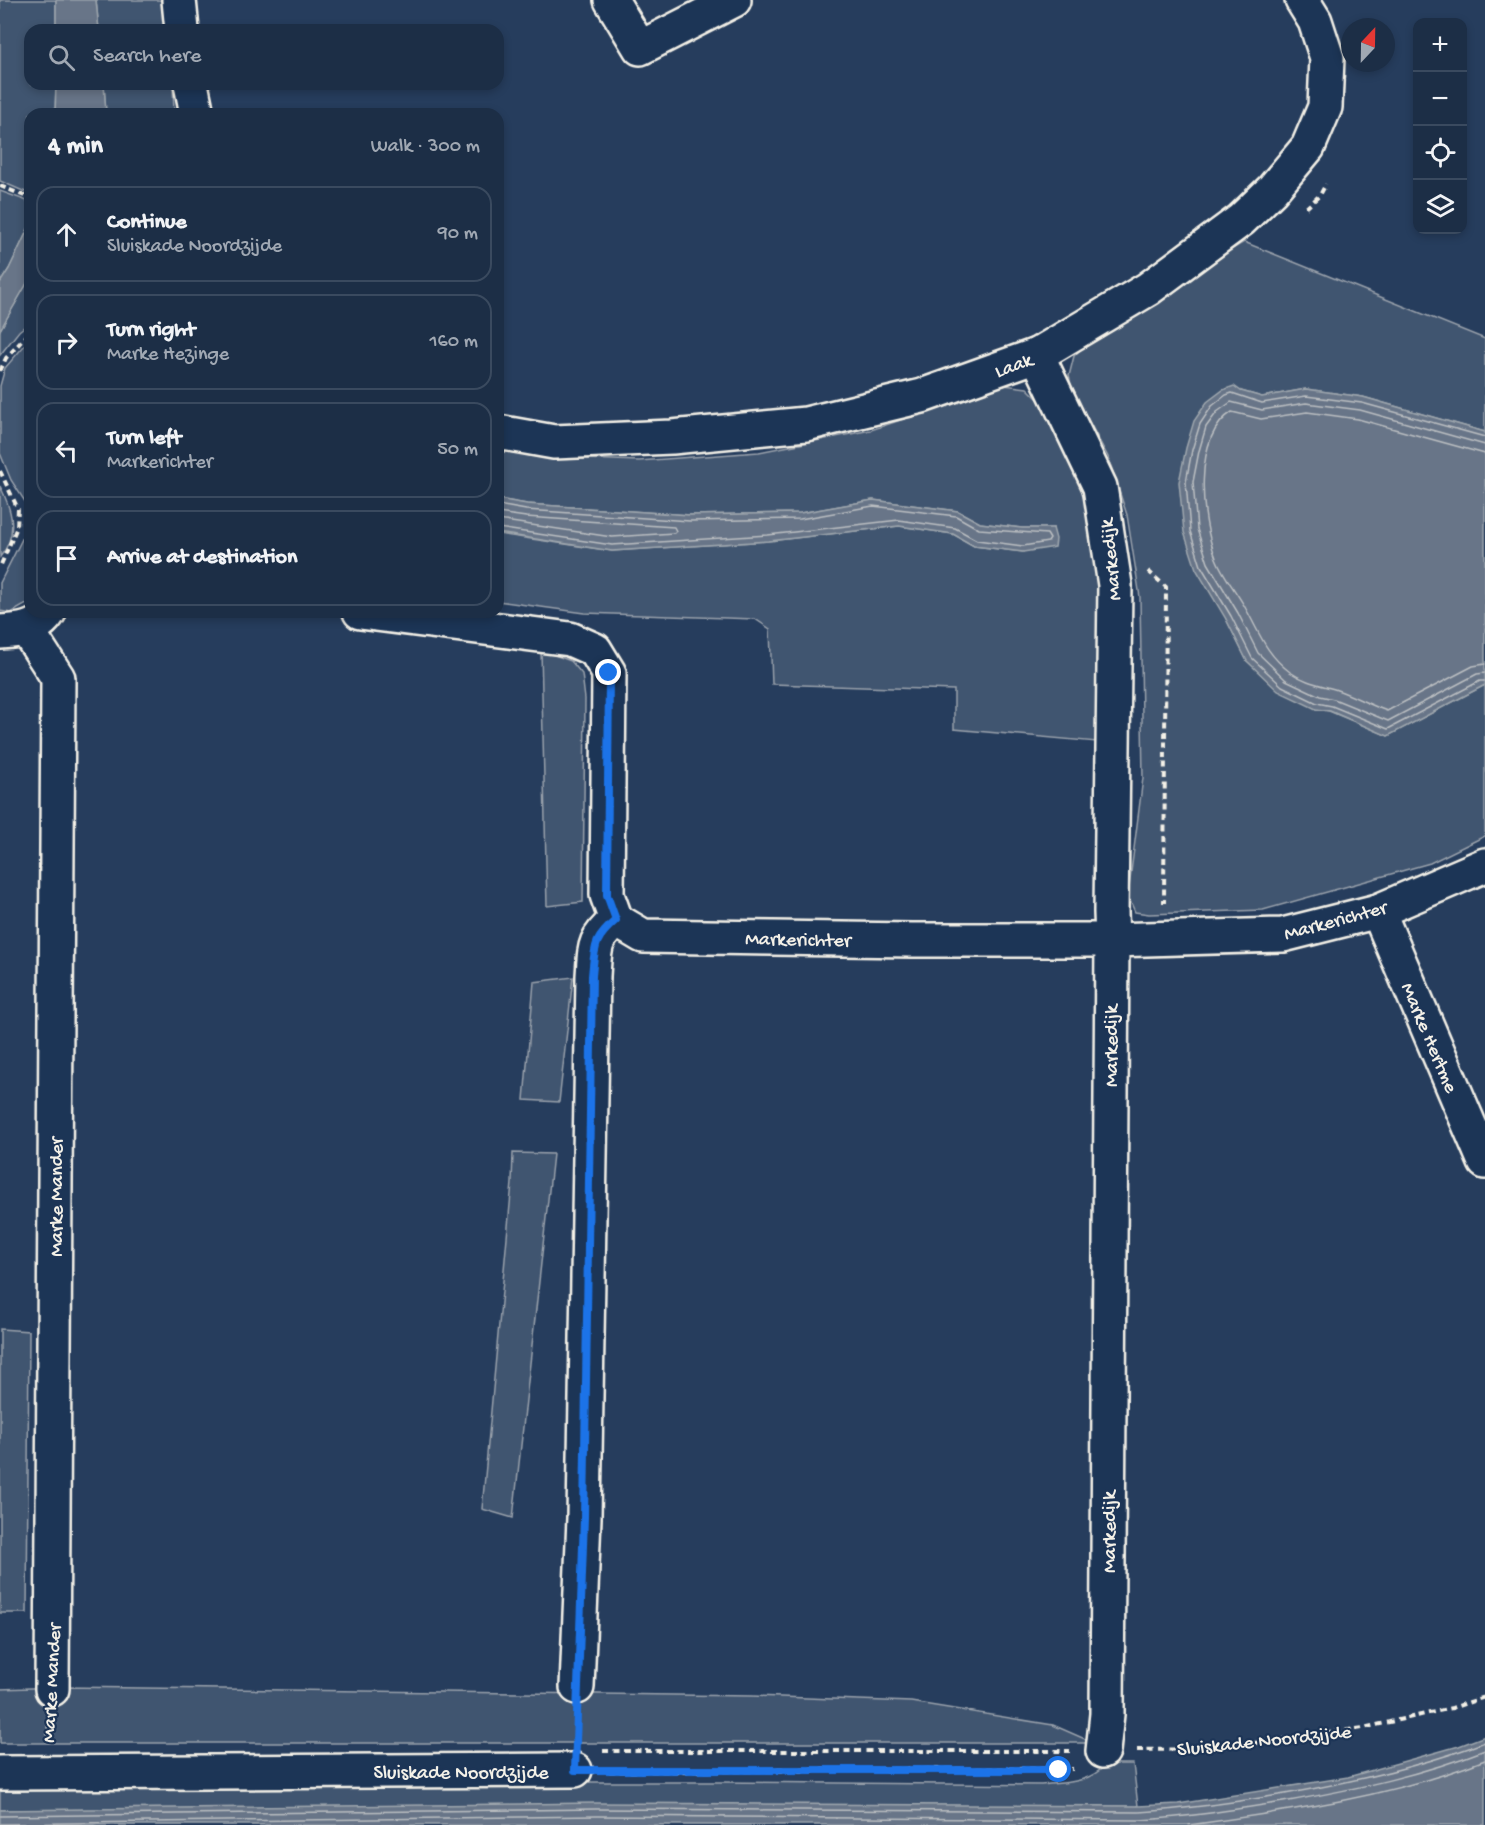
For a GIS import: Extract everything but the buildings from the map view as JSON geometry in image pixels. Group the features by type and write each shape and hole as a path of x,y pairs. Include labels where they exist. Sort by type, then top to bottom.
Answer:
{"street":[{"path":"179,0 181,24"},
{"path":"611,0 640,48 734,0"},
{"name":"Laak","path":"504,433 554,442 672,437 806,424 922,396 1037,356 1148,289 1241,220 1272,190 1308,147 1325,107 1327,58 1315,21 1302,0"},
{"path":"192,90 196,108"},
{"name":"Markedijk","path":"1037,356 1100,487 1115,585 1110,912 1112,940 1107,1714 1103,1751"},
{"path":"407,618 570,639 595,650 609,673 607,895 616,920 600,934 595,947 592,976 584,1506 577,1687"},
{"name":"Marke Mander","path":"25,625 58,678 52,1689"},
{"name":"Markerichter","path":"616,920 643,936 1112,940 1283,935 1378,911 1485,865"},
{"name":"Marke Hertme","path":"1378,911 1485,1162"},
{"name":"Sluiskade Noordzijde","path":"0,1773 575,1770"}],"path":[{"path":"0,186 24,196"},
{"path":"0,371 6,358 24,336"},
{"path":"0,471 18,509 17,527 0,567"},
{"name":"Marke Mander","path":"47,1773 52,1689"},
{"name":"Sluiskade Noordzijde","path":"575,1770 1059,1770 1088,1765 1103,1751 1212,1749 1258,1743 1363,1728 1452,1708 1485,1697"}],"shaded area":[{"path":"0,0 56,0 56,24 24,24 24,90 56,90 55,108 24,108 24,191 0,181"},
{"path":"96,0 164,0 166,24 98,24"},
{"path":"104,90 173,90 174,108 106,108"},
{"path":"0,191 24,200 24,238 0,283"},
{"path":"1244,242 1485,339 1485,432 1363,397 1306,389 1262,397 1241,391 1226,619 1247,661 1316,709 1329,711 1388,736 1485,685 1485,836 1430,863 1263,910 1149,914 1135,912 1128,896 1143,778 1140,597 1127,515 1108,457 1072,389 1069,376 1074,356 1090,340 1162,291"},
{"path":"24,288 24,327 0,355 0,330"},
{"path":"24,346 24,500 11,480 0,453 0,386 5,368"},
{"path":"1004,385 1027,388 1053,414 1075,468 1090,520 1097,569 1097,742 954,729 954,690 772,684 770,629 755,619 585,613 504,602 504,535 612,551 769,541 899,526 953,534 974,546 1023,552 1053,528 1022,528 980,523 958,511 873,500 800,513 690,515 527,504 504,500 504,452 560,458 639,461 759,452 871,430"},
{"path":"0,486 8,504 12,531 10,540 0,557"},
{"path":"24,535 24,605 11,613 0,611 0,583"},
{"path":"541,650 571,661 582,674 585,699 583,902 547,906"},
{"path":"573,977 559,1102 524,1100 534,982"},
{"path":"513,1153 553,1154 513,1518 482,1509"},
{"path":"0,1329 29,1331 27,1613 0,1613"},
{"path":"62,1687 752,1696 911,1702 1053,1725 1094,1743 0,1743 0,1689"},
{"path":"1107,1764 1133,1764 1138,1806 0,1810 0,1788 398,1782 1041,1785 1084,1779 1100,1771"}],"water":[{"path":"56,0 96,0 98,24 56,24"},
{"path":"56,90 104,90 106,108 55,108"},
{"path":"24,238 24,288 0,330 0,283"},
{"path":"1234,386 1241,391 1262,397 1306,389 1363,397 1485,432 1485,685 1388,736 1330,711 1316,709 1278,691 1247,661 1226,619 1196,569 1184,532 1179,482 1194,421 1207,402 1223,390"},
{"path":"504,500 527,504 690,515 800,513 873,500 958,511 980,523 1022,528 1053,528 1056,539 1055,547 1023,552 974,546 953,534 899,526 769,541 612,551 504,534"},
{"path":"1485,1736 1485,1825 0,1825 0,1810 597,1803 1138,1806 1178,1804 1348,1777 1459,1746"}],"route":[{"path":"609,673 607,895 616,920 600,934 595,947 592,976 584,1518 575,1770 1059,1770"}]}
